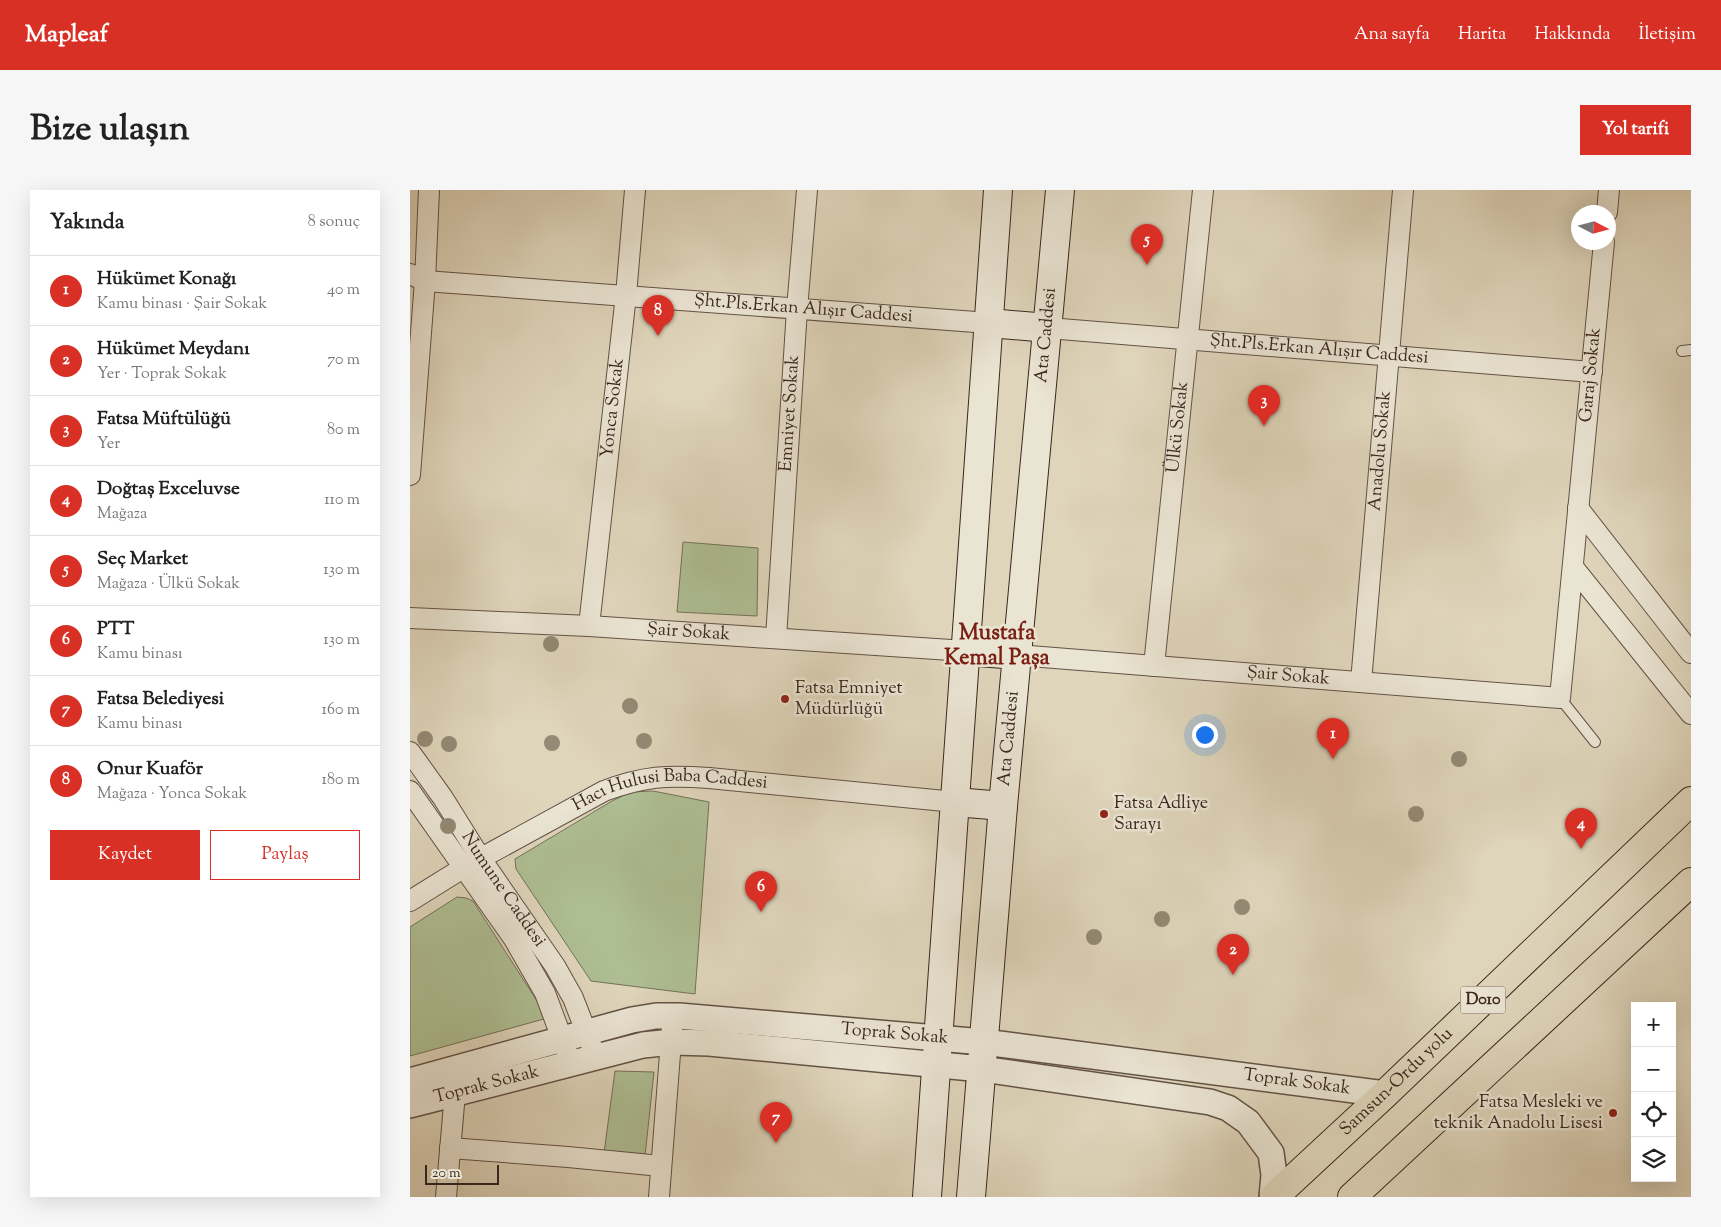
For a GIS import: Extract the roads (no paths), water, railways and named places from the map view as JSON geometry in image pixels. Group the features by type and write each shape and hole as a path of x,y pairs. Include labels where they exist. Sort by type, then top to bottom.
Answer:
{"highway":[{"name":"Samsun-Ordu yolu","path":"1273,1197 1385,1094 1691,801"},
{"path":"1352,1197 1691,882"}],"main road":[{"path":"927,1197 998,190"},
{"name":"Ata Caddesi","path":"971,1197 1003,806 1060,190"},
{"path":"988,323 1048,328"},
{"path":"966,651 1017,654"},
{"path":"955,802 1003,806"}],"street":[{"path":"410,475 417,278 429,190"},
{"name":"Yonca Sokak","path":"589,626 626,295 635,190"},
{"name":"Emniyet Sokak","path":"776,638 797,309 807,190"},
{"name":"Ülkü Sokak","path":"1154,666 1203,190"},
{"name":"Anadolu Sokak","path":"1361,682 1403,190"},
{"path":"1608,205 1609,190"},
{"name":"Garaj Sokak","path":"1560,698 1603,250"},
{"name":"Şht.Pls.Erkan Alışır Caddesi","path":"417,278 988,323"},
{"name":"Şht.Pls.Erkan Alışır Caddesi","path":"1048,328 1592,372"},
{"path":"1578,508 1691,653"},
{"path":"1573,567 1691,714"},
{"name":"Şair Sokak","path":"410,618 589,626 966,651"},
{"name":"Şair Sokak","path":"1017,654 1560,698"},
{"name":"Numune Caddesi","path":"410,752 443,798 472,864 545,993 571,1064"},
{"name":"Hacı Hulusi Baba Caddesi","path":"410,901 472,864 604,791 628,782 653,777 710,778 955,802"},
{"name":"Numune Caddesi","path":"410,791 555,966 573,998 595,1057"},
{"name":"Toprak Sokak","path":"410,1081 632,1020 656,1016 672,1016 984,1042 1385,1094"},
{"path":"659,1197 672,1042 672,1016"},
{"name":"Toprak Sokak","path":"410,1105 643,1045 672,1042 709,1043 937,1064 1210,1102 1228,1108 1248,1122 1271,1153 1274,1174 1273,1197"},
{"path":"446,1197 455,1094"},
{"path":"450,1148 661,1166"}],"lane":[{"path":"1560,698 1595,742"}],"place":[{"name":"Seç Market","path":"1147,265"},
{"name":"Onur Kuaför","path":"658,336"},
{"name":"Fatsa Müftülüğü","path":"1264,426"},
{"name":"Fatsa Emniyet Müdürlüğü","path":"785,699"},
{"name":"Hükümet Konağı","path":"1333,759"},
{"name":"Fatsa Adliye Sarayı","path":"1104,814"},
{"name":"Doğtaş Exceluvse","path":"1581,849"},
{"name":"PTT","path":"761,912"},
{"name":"Hükümet Meydanı","path":"1233,975"},
{"name":"Fatsa Mesleki ve teknik Anadolu Lisesi","path":"1613,1113"},
{"name":"Fatsa Belediyesi","path":"776,1143"}],"district":[{"name":"Mustafa Kemal Paşa","path":"997,646"}]}
